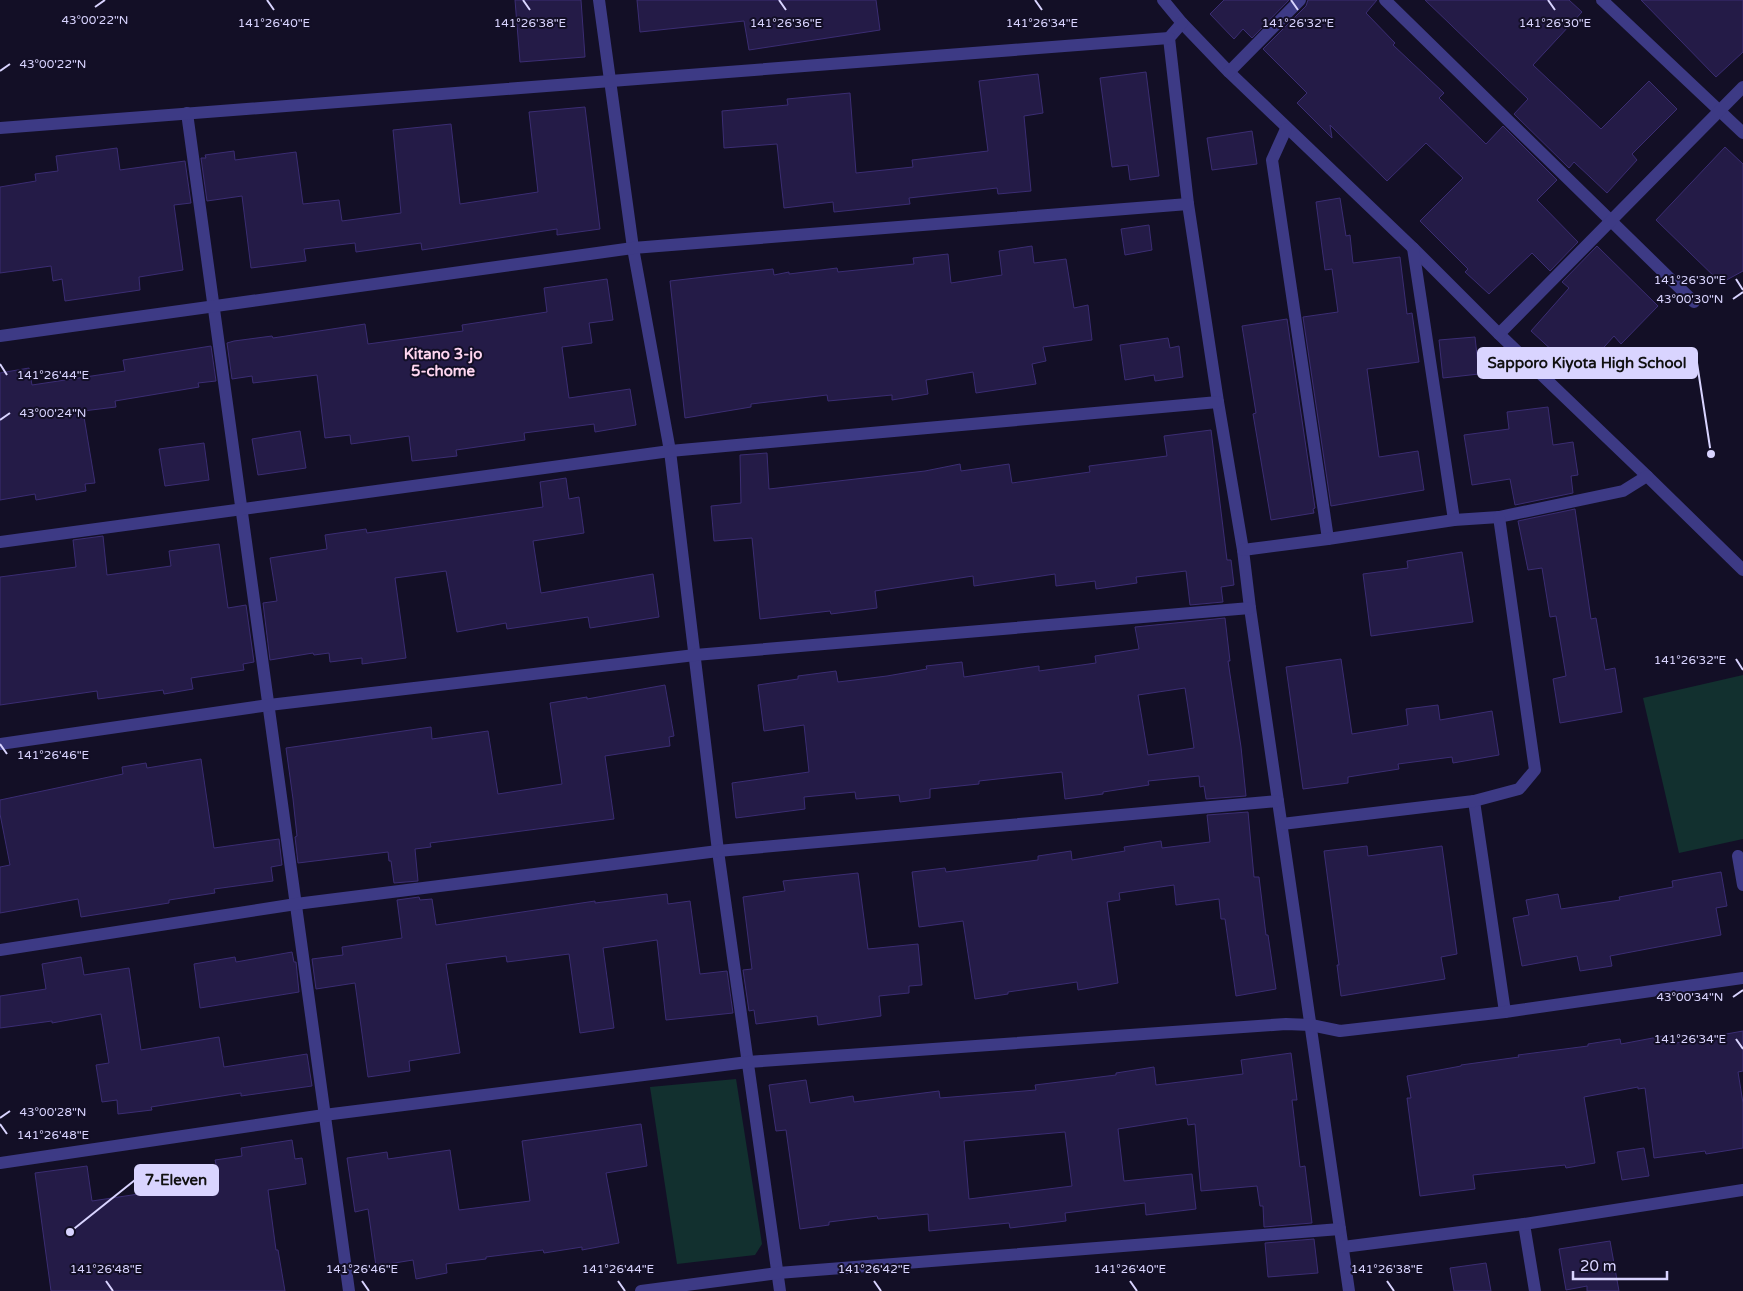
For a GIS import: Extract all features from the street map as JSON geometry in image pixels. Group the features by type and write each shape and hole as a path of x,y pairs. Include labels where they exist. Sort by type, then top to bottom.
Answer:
{"street":[{"path":"599,0 633,248 670,451 718,851 780,1291"},
{"path":"1163,0 1182,23 1286,129 1413,248 1498,334 1743,570"},
{"path":"1229,72 1300,0"},
{"path":"1385,0 1694,302"},
{"path":"1602,0 1743,133"},
{"path":"0,128 1169,38 1182,23"},
{"path":"1169,38 1188,204 1243,550 1349,1291"},
{"path":"1498,334 1743,88"},
{"path":"187,113 212,306 349,1291"},
{"path":"1286,129 1272,160 1328,539"},
{"path":"0,336 633,248 1188,204"},
{"path":"1413,248 1454,520"},
{"path":"0,542 670,451 1218,402"},
{"path":"1243,550 1454,520 1499,517 1623,491 1647,476"},
{"path":"1282,824 1474,801 1519,789 1535,770 1499,517"},
{"path":"0,744 269,706 695,654 1250,608"},
{"path":"0,950 296,904 718,851 1278,801"},
{"path":"1474,801 1505,1012"},
{"path":"1738,856 1743,885"},
{"path":"0,1163 324,1115 748,1062 1286,1024 1311,1025 1340,1031 1505,1012 1743,978"},
{"path":"1343,1247 1524,1224 1743,1190"},
{"path":"1524,1224 1535,1291"},
{"path":"641,1291 778,1273 1340,1229"}],"green space":[{"path":"1743,675 1743,839 1679,853 1643,698"},
{"path":"736,1079 762,1244 755,1255 677,1264 650,1087"}],"building":[{"path":"515,0 581,0 585,57 520,62"},
{"path":"637,0 876,0 880,30 749,50 744,21 640,32"},
{"path":"1224,0 1289,0 1252,38 1243,29 1234,39 1210,14"},
{"path":"1308,0 1377,0 1366,13 1395,43 1393,45 1444,93 1439,98 1486,144 1503,126 1557,180 1537,200 1578,242 1550,271 1532,253 1489,294 1465,272 1468,269 1420,221 1463,178 1426,143 1387,181 1330,125 1332,138 1297,103 1307,93 1263,49 1306,6"},
{"path":"1425,0 1569,0 1582,12 1533,65 1601,129 1649,81 1677,109 1632,154 1637,160 1607,193 1574,162 1569,168 1514,114 1528,99"},
{"path":"1641,0 1743,0 1743,52 1716,77"},
{"path":"1146,72 1159,176 1130,180 1128,165 1112,167 1100,78"},
{"path":"1038,74 1043,113 1024,116 1031,191 998,194 997,188 909,198 910,204 834,212 833,202 784,208 777,144 724,148 722,111 788,105 787,99 850,93 856,173 913,167 912,160 988,151 979,81"},
{"path":"585,107 600,229 557,235 557,229 422,250 421,243 356,252 355,243 304,249 306,261 251,268 242,196 207,201 201,158 206,158 205,155 234,151 235,160 296,152 303,204 339,200 342,221 401,213 393,130 451,124 460,204 538,192 529,112"},
{"path":"1252,131 1257,164 1212,170 1207,138"},
{"path":"1725,147 1743,164 1743,271 1721,283 1656,220"},
{"path":"117,148 120,170 185,161 191,203 174,205 183,270 139,277 140,290 65,301 62,279 53,281 51,266 0,273 0,187 36,181 35,174 58,171 56,156"},
{"path":"1340,198 1346,236 1350,235 1353,263 1400,257 1407,314 1412,313 1419,362 1367,369 1379,457 1418,451 1424,490 1331,506 1303,317 1338,312 1332,269 1325,270 1316,202"},
{"path":"1149,225 1152,250 1125,255 1121,229"},
{"path":"1032,246 1034,263 1066,259 1074,308 1088,305 1092,340 1043,347 1046,361 1032,364 1036,384 976,393 973,372 926,380 928,394 892,400 892,395 828,401 827,395 751,404 751,407 685,418 670,281 773,269 774,275 837,268 838,272 914,264 913,258 948,254 951,283 1002,275 999,251"},
{"path":"1597,246 1658,306 1621,344 1614,336 1579,375 1531,331 1569,288 1562,282"},
{"path":"607,279 613,320 589,323 592,343 562,347 569,398 630,389 636,425 595,432 594,424 524,433 525,440 456,450 457,456 412,461 409,436 351,444 350,435 325,438 317,375 253,383 252,376 232,379 227,343 234,341 272,336 273,338 365,324 368,344 463,331 462,325 547,312 544,288"},
{"path":"1287,319 1315,508 1313,509 1314,513 1271,520 1253,414 1256,413 1242,326"},
{"path":"1475,337 1479,374 1443,378 1439,340"},
{"path":"1168,338 1170,348 1179,346 1183,377 1155,381 1154,375 1125,380 1120,345"},
{"path":"211,346 216,381 198,383 199,387 115,401 116,407 83,411 95,483 85,484 86,491 36,500 35,494 0,500 0,373 29,368 32,385 125,371 123,360"},
{"path":"1548,407 1553,445 1573,442 1578,475 1571,476 1573,493 1515,505 1510,479 1472,485 1464,435 1509,429 1507,412"},
{"path":"1211,430 1227,560 1231,560 1234,585 1221,587 1223,602 1190,605 1186,571 1136,577 1137,583 1096,589 1095,581 1056,586 1055,574 974,586 973,576 875,591 877,608 831,614 830,611 760,619 752,538 714,541 711,506 741,503 740,455 767,453 769,489 925,471 960,464 961,471 1009,464 1012,483 1090,472 1089,466 1167,456 1164,436"},
{"path":"300,431 306,468 258,475 252,439"},
{"path":"204,443 209,480 165,486 159,449"},
{"path":"566,478 569,499 579,497 584,533 533,541 541,593 653,574 659,617 590,628 588,617 507,629 506,623 457,632 446,571 395,578 406,658 362,664 362,658 330,662 329,653 314,655 313,653 270,660 263,603 277,601 270,558 327,549 325,535 366,529 367,533 543,507 540,482"},
{"path":"1575,509 1591,619 1596,618 1605,670 1615,668 1622,712 1560,723 1553,679 1566,676 1556,616 1550,617 1542,568 1528,570 1518,521"},
{"path":"103,536 107,575 171,566 169,551 219,544 228,608 246,605 254,662 243,664 244,670 191,678 193,689 164,694 163,690 98,699 97,691 0,705 0,577 76,567 73,540"},
{"path":"1462,552 1473,622 1371,636 1363,574 1408,568 1407,561"},
{"path":"1225,618 1230,661 1228,661 1241,747 1246,796 1206,799 1204,786 1200,787 1199,776 1148,781 1149,785 1065,799 1062,772 979,781 979,784 930,789 930,798 900,802 899,795 856,799 855,792 804,797 805,809 736,818 732,783 809,772 804,725 764,731 758,685 798,679 798,676 836,671 838,682 887,676 927,669 926,666 962,662 964,677 1039,666 1039,671 1096,663 1095,656 1139,649 1135,627","holes":["1185,688 1194,748 1148,755 1138,695"]},
{"path":"1341,659 1352,734 1408,725 1406,709 1438,705 1440,720 1492,711 1499,755 1453,763 1452,757 1398,764 1399,769 1348,777 1348,783 1303,789 1286,667"},
{"path":"665,685 674,736 669,737 670,746 605,756 614,819 430,843 431,847 415,849 418,881 394,883 388,852 298,863 295,837 297,836 286,748 431,727 432,739 488,731 498,794 562,784 550,703 587,697 587,699"},
{"path":"201,759 214,848 279,839 282,865 271,867 273,881 214,889 215,893 169,900 169,903 81,917 78,899 0,913 0,867 10,865 0,814 0,800 123,774 122,767 146,763 147,768"},
{"path":"1248,812 1254,877 1259,877 1266,935 1268,935 1276,989 1236,996 1225,919 1221,919 1219,899 1176,905 1174,885 1119,893 1120,900 1107,902 1118,983 1078,990 1077,982 975,999 963,921 919,927 912,872 945,868 946,872 1038,860 1038,856 1071,851 1072,860 1125,851 1124,847 1161,841 1162,848 1210,842 1207,815"},
{"path":"1367,846 1368,856 1442,846 1457,954 1441,957 1445,979 1341,996 1337,965 1339,965 1324,851"},
{"path":"1721,872 1727,906 1716,908 1721,935 1610,956 1612,966 1580,971 1577,956 1522,966 1513,918 1529,915 1526,900 1558,894 1561,909 1620,900 1619,897 1673,887 1672,881"},
{"path":"858,873 868,949 918,944 922,985 909,986 909,993 879,996 881,1016 818,1025 817,1016 756,1024 754,1010 749,1011 743,970 752,969 743,897 785,891 783,881"},
{"path":"667,894 668,904 690,901 700,974 727,971 733,1013 666,1020 657,940 603,948 614,1028 580,1033 569,954 507,962 506,956 446,964 460,1053 409,1061 410,1071 368,1077 355,983 316,989 312,959 343,955 342,947 402,938 397,900 419,897 420,900 432,899 436,925 595,901 595,903"},
{"path":"292,952 294,962 296,962 299,992 200,1008 194,964 235,957 236,962"},
{"path":"81,957 84,975 129,968 141,1050 219,1037 224,1067 307,1054 312,1086 241,1096 241,1093 151,1107 152,1110 118,1114 117,1100 102,1102 96,1065 109,1063 101,1014 52,1023 52,1021 0,1028 0,996 46,989 42,964"},
{"path":"1743,1031 1743,1071 1738,1072 1743,1103 1743,1148 1706,1154 1705,1151 1654,1158 1645,1088 1638,1089 1638,1087 1584,1097 1595,1163 1566,1168 1565,1165 1473,1175 1475,1189 1420,1196 1407,1098 1411,1098 1407,1076 1461,1065 1519,1057 1518,1055 1588,1046 1588,1044 1620,1039 1621,1044 1674,1034 1676,1043"},
{"path":"1291,1053 1297,1100 1292,1100 1300,1167 1305,1166 1312,1223 1264,1227 1263,1206 1260,1206 1257,1186 1201,1191 1195,1124 1188,1125 1187,1118 1118,1129 1124,1181 1192,1174 1196,1209 1146,1215 1145,1203 1065,1213 1066,1221 1010,1228 1009,1223 929,1231 928,1214 878,1219 877,1216 829,1222 829,1225 800,1229 786,1130 776,1131 769,1085 806,1080 810,1103 853,1096 854,1102 939,1091 940,1098 1036,1090 1035,1085 1116,1075 1116,1073 1154,1067 1156,1085 1243,1074 1241,1060","holes":["1065,1132 1072,1186 969,1199 964,1141"]},
{"path":"641,1124 647,1166 606,1173 619,1243 582,1250 582,1247 544,1253 543,1250 446,1264 447,1273 416,1279 413,1260 376,1266 368,1209 355,1212 347,1158 387,1152 388,1159 450,1150 459,1210 530,1201 522,1141"},
{"path":"292,1140 295,1159 302,1158 306,1184 268,1190 276,1250 278,1250 285,1291 51,1291 35,1173 87,1166 92,1201 192,1186 190,1172 217,1168 215,1160 242,1156 241,1148"},
{"path":"1644,1148 1649,1176 1622,1180 1617,1152"},
{"path":"1314,1239 1318,1273 1268,1277 1265,1243"},
{"path":"1610,1241 1619,1291 1587,1291 1587,1286 1566,1290 1559,1249"},
{"path":"1486,1263 1491,1291 1454,1291 1450,1268"}],"place":[{"name":"Sapporo Kiyota High School","path":"1711,454"},
{"name":"7-Eleven","path":"70,1232"}],"district":[{"name":"Kitano 3-jo 5-chome","path":"443,362"}]}
